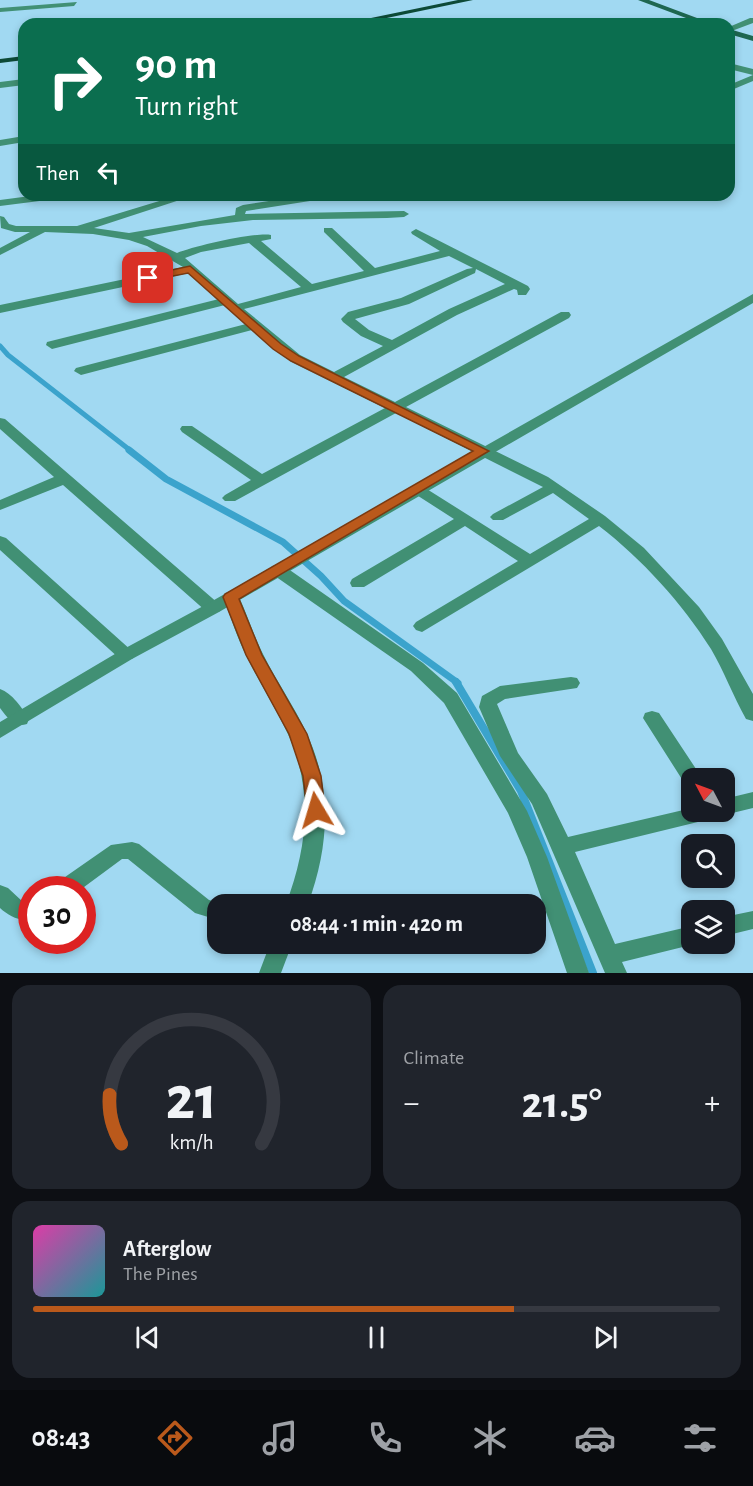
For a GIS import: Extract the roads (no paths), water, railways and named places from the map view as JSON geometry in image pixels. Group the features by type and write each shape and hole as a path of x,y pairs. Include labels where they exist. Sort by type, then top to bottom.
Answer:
{"main road":[{"path":"377,18 469,0"},
{"path":"642,0 692,18"},
{"path":"735,32 753,39"},
{"path":"0,61 18,59"}],"street":[{"path":"0,10 74,4"},
{"path":"735,28 753,20"},
{"path":"735,68 753,72"},
{"path":"735,86 753,78"},
{"path":"0,85 18,83"},
{"path":"0,143 18,140"},
{"path":"0,203 18,201"},
{"path":"75,230 169,201"},
{"path":"240,219 240,210 243,208 287,201"},
{"path":"128,237 268,216 372,217 404,214"},
{"path":"0,219 2,224 9,228 75,230 128,237 159,248 190,269 277,346 295,358 554,487 600,519 653,567 686,603 737,678 753,713"},
{"path":"0,252 44,230"},
{"path":"328,230 373,273"},
{"path":"335,377 453,312 516,289 524,289 450,252 416,232"},
{"path":"176,258 198,249 267,237"},
{"path":"250,239 310,289"},
{"path":"52,345 310,289 450,252"},
{"path":"0,309 190,269"},
{"path":"392,345 365,333 348,318 405,301 471,271"},
{"path":"0,730 126,655 213,608 753,298"},
{"path":"230,498 397,409 565,315"},
{"path":"81,371 254,326"},
{"path":"0,422 213,608"},
{"path":"187,429 262,481"},
{"path":"0,505 63,479"},
{"path":"498,517 554,487"},
{"path":"417,489 530,561"},
{"path":"358,583 464,519"},
{"path":"422,626 600,519"},
{"path":"2,546 126,655"},
{"path":"293,561 436,682 451,698 517,811 537,857 578,973"},
{"path":"231,597 254,655 298,734 312,776 318,827 309,875 301,894"},
{"path":"571,683 500,693 488,701 494,724 510,756 540,800 612,964 681,939"},
{"path":"0,696 20,719"},
{"path":"652,717 685,768"},
{"path":"735,804 753,800"},
{"path":"562,847 681,818"},
{"path":"83,876 118,851 132,850 207,908"},
{"path":"0,894 18,910"},
{"path":"735,924 753,920"},
{"path":"270,973 277,954"}],"waterway":[{"path":"0,346 8,355 131,451"},
{"path":"129,450 166,479 283,542 321,576 344,601 458,683"},
{"path":"456,682 521,791 593,973"}]}
